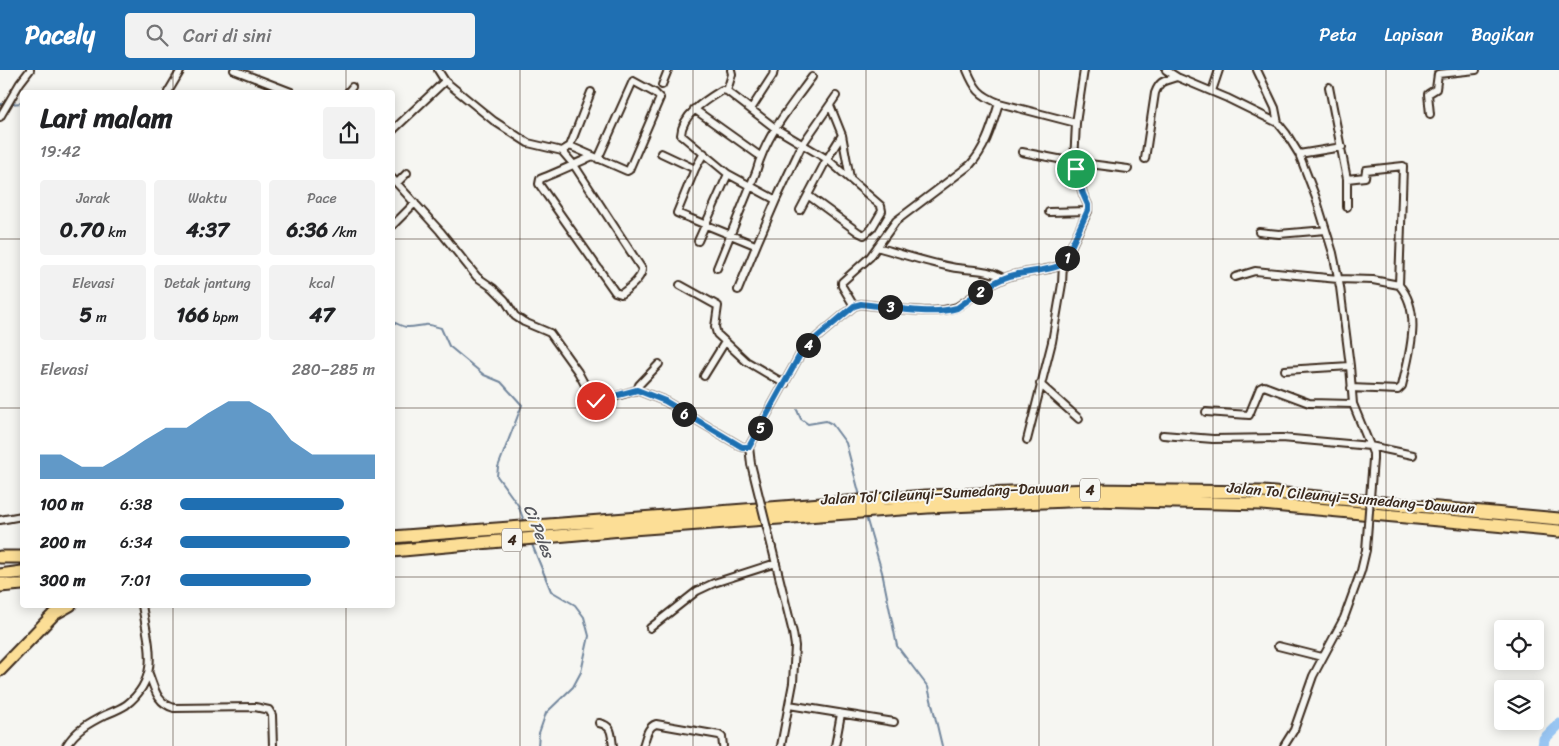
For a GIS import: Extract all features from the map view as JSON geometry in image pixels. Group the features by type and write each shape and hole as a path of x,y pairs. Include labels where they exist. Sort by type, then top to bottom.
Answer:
{"highway":[{"name":"Jalan Tol Cileunyi–Sumedang–Dawuan","path":"395,551 720,513 926,496 1091,490 1262,492 1555,519"},
{"name":"Jalan Tol Cileunyi–Sumedang–Dawuan","path":"395,537 928,507 1090,500 1262,504 1554,531"},
{"path":"0,557 20,557"},
{"path":"0,575 20,572"},
{"path":"0,586 20,584"},
{"path":"0,670 54,614 65,608"}],"street":[{"path":"0,117 30,70"},
{"path":"169,90 181,70"},
{"path":"234,70 286,90"},
{"path":"438,70 445,81 494,121 528,143 562,151 574,165 642,269 642,273 638,278 621,294 615,292 539,184 540,179 574,165 596,157 633,81 655,93 660,98 629,170 624,171 596,157 570,146"},
{"path":"662,85 668,70"},
{"path":"726,92 732,74 731,70"},
{"path":"751,109 774,70"},
{"path":"967,70 974,86 980,93 999,103 1076,122"},
{"path":"1027,440 1052,342 1062,284 1063,264 1088,210 1074,162 1076,122 1084,70"},
{"path":"1166,70 1177,77 1212,91 1278,123 1299,154 1326,230 1338,279 1350,366 1353,404 1374,459 1366,550 1361,571 1344,618 1322,658 1305,695 1294,730 1284,746"},
{"path":"1212,91 1219,70"},
{"path":"1257,70 1275,108 1278,123"},
{"path":"1430,114 1428,94 1436,89 1438,74 1476,70"},
{"path":"717,268 760,156 775,128 812,77"},
{"path":"1145,158 1155,93 1158,85 1161,81 1177,77"},
{"path":"395,129 445,81"},
{"path":"1329,87 1347,179 1347,207"},
{"path":"776,200 728,174 681,133 683,126 694,109 722,90 775,128 827,159 882,208 881,213 867,234 861,234 808,196"},
{"path":"562,151 570,146 591,92"},
{"path":"738,290 776,200 802,145 836,96"},
{"path":"854,306 842,284 870,256 896,221 978,157 999,103"},
{"path":"830,105 842,135 850,178"},
{"path":"694,109 760,156"},
{"path":"800,210 842,135"},
{"path":"1299,154 1342,147"},
{"path":"1022,152 1074,162 1128,169"},
{"path":"661,153 695,168"},
{"path":"704,153 695,168 677,212 755,245 757,244"},
{"path":"1347,179 1365,177 1366,170 1404,166 1399,285"},
{"path":"407,173 395,181 477,277 493,288 505,300 515,316 550,333 578,372 593,400 600,401 637,390 665,401 742,447 749,447"},
{"path":"698,241 728,174"},
{"path":"395,223 415,203"},
{"path":"1049,212 1088,210"},
{"path":"1259,232 1280,234 1326,230"},
{"path":"877,247 952,268 992,272 1003,278"},
{"path":"781,746 793,683 794,641 751,464 749,447 801,353 854,306 861,304 922,311 950,310 957,308 1003,278 1030,271 1059,267 1063,264"},
{"path":"1236,277 1255,271 1338,279 1373,280 1399,285 1408,298 1413,325 1402,386 1398,390 1351,388"},
{"path":"680,285 718,306 715,327 717,334 746,361 785,384"},
{"path":"704,376 725,342"},
{"path":"637,390 639,385 659,364"},
{"path":"1285,370 1350,366"},
{"path":"1040,384 1079,419"},
{"path":"1206,412 1249,415 1260,388 1264,386 1309,403 1353,404"},
{"path":"1163,435 1212,439 1282,438 1370,446 1413,455"},
{"path":"0,520 20,516"},
{"path":"650,628 697,591 714,583 776,563"},
{"path":"142,608 150,654 149,674 159,698 165,705 174,708 255,707 269,710 272,715 273,746"},
{"path":"1278,646 1322,658"},
{"path":"66,746 74,734 86,725 124,706 138,694 149,674"},
{"path":"789,705 894,722"},
{"path":"835,746 841,714"},
{"path":"599,723 611,729 613,746"},
{"path":"643,746 650,727 656,724 719,735 722,737 723,746"}],"waterway":[{"name":"Ci Peles","path":"10,104 20,103"},
{"name":"Ci Peles","path":"0,104 5,104"},
{"name":"Ci Peles","path":"395,323 405,327 431,325 441,328 449,346 484,375 501,382 522,405 498,467 497,476 518,505 524,521"},
{"path":"797,410 801,419 808,424 826,421 832,424 846,443 860,496"},
{"path":"866,517 882,572 897,646 928,687 942,746"},
{"name":"Ci Peles","path":"531,542 551,591 575,605 584,617 589,636 581,672 573,687 546,713 539,733 538,746"},
{"path":"1543,746 1544,739 1559,724"}],"route":[{"path":"596,401 637,390 665,401 742,447 749,447 801,353 854,306 861,304 922,311 950,310 957,308 1003,278 1030,271 1059,267 1063,264 1088,210 1076,169"}]}
